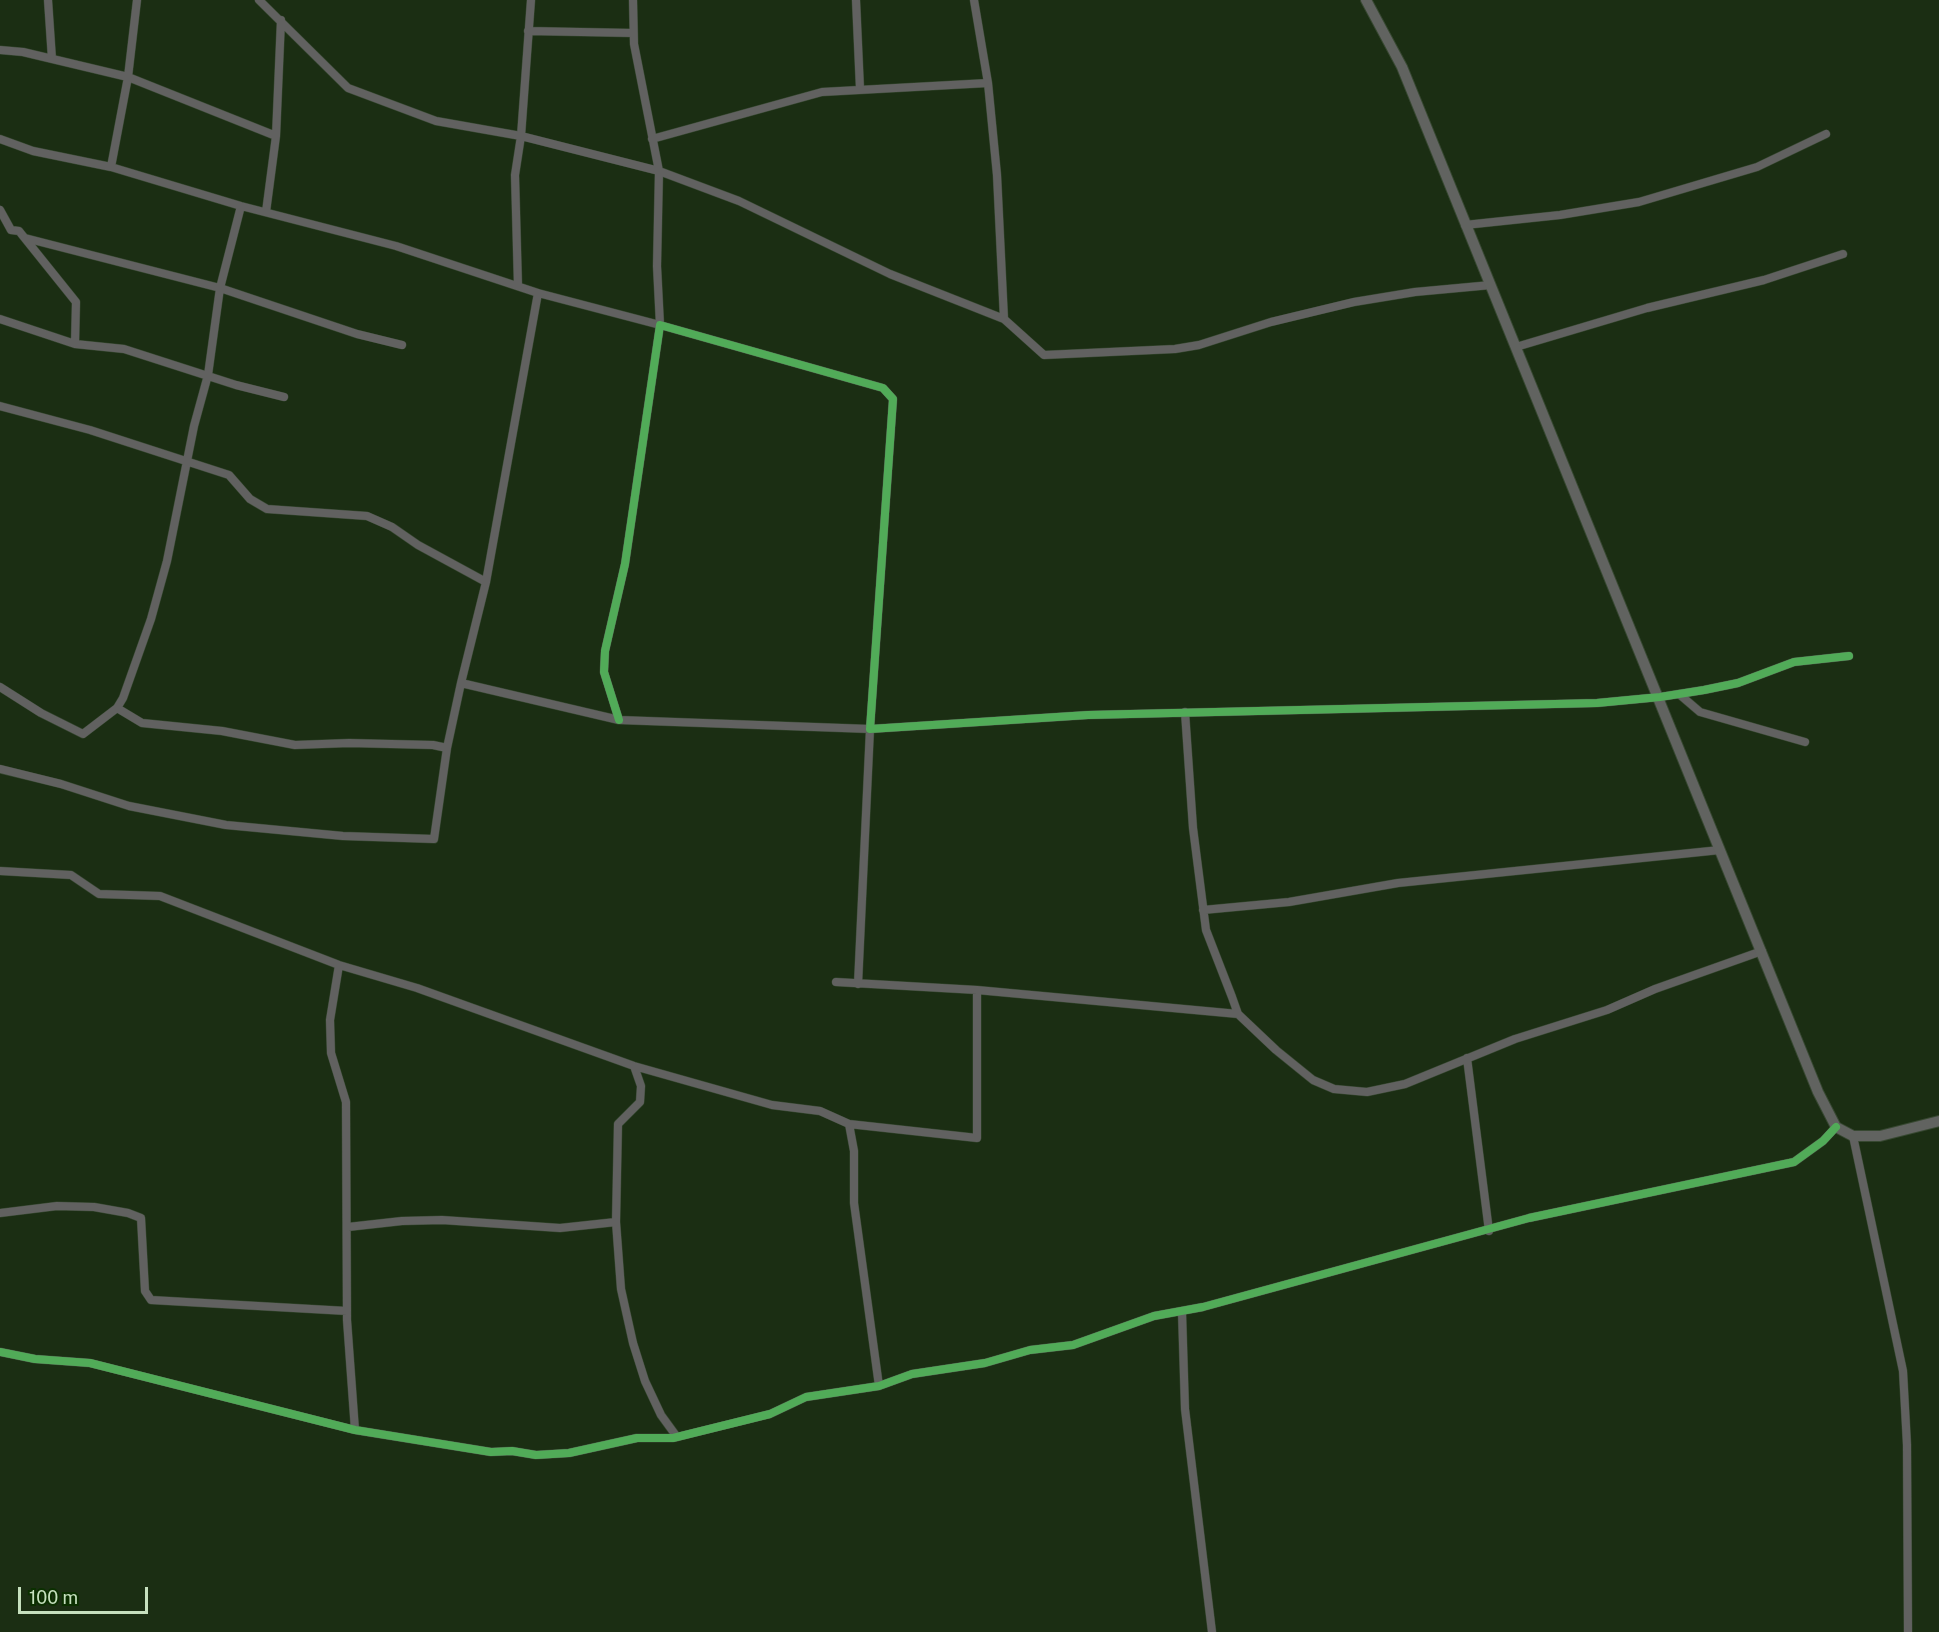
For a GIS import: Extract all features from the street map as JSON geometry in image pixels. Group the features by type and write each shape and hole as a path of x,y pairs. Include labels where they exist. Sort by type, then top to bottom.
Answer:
{"street":[{"path":"48,0 52,59"},
{"path":"111,167 128,77 137,0"},
{"path":"518,286 515,175 521,136 531,0"},
{"path":"619,720 605,681 605,651 625,564 660,325 657,266 659,171 633,33 633,0"},
{"path":"856,0 860,88"},
{"path":"974,0 988,83 997,175 1004,319"},
{"path":"1366,0 1402,67 1660,697 1818,1092 1836,1126 1853,1136 1880,1136 1939,1121"},
{"path":"263,1 348,88 436,122 521,136 659,171 739,201 890,274 1004,319 1044,355 1131,352 1199,345 1271,322 1384,296 1491,285"},
{"path":"266,212 276,136 281,20"},
{"path":"528,32 633,33"},
{"path":"0,50 23,52 128,77 276,136"},
{"path":"652,139 822,92 860,88 988,83"},
{"path":"1465,225 1570,214 1639,202 1757,167 1826,134"},
{"path":"0,139 33,151 111,167 241,206 396,246 537,293 883,388 893,399 870,729 858,984"},
{"path":"0,687 41,713 83,734 117,708 123,698 159,590 208,375 220,288 241,206"},
{"path":"0,210 11,230 19,231 76,302 75,344"},
{"path":"25,238 220,288 357,334 402,345"},
{"path":"1516,347 1647,308 1764,280 1843,254"},
{"path":"0,770 61,784 129,806 226,825 343,836 434,839 447,748 460,683 486,582 537,293"},
{"path":"0,319 75,344 124,350 284,397"},
{"path":"0,406 90,430 229,475 250,499 267,509 367,516 392,527 418,545 486,582"},
{"path":"460,683 619,720 870,729 1088,715 1561,705 1679,694 1738,683 1794,662 1849,656"},
{"path":"1679,694 1700,712 1805,742"},
{"path":"117,708 142,723 222,731 295,745 349,743 433,745 447,748"},
{"path":"1185,712 1193,828 1206,930 1238,1014 1313,1080 1334,1089 1366,1092 1405,1084 1515,1039 1607,1010 1655,988 1761,951"},
{"path":"1203,910 1289,902 1398,883 1720,850"},
{"path":"0,871 70,875 99,894 160,896 339,965 494,1014 634,1066 772,1105 820,1111 849,1124 977,1138 976,990"},
{"path":"339,965 330,1020 331,1053 346,1102 347,1311 355,1430"},
{"path":"836,982 976,990 1238,1014"},
{"path":"1467,1058 1489,1231"},
{"path":"634,1066 642,1086 640,1102 618,1124 616,1222 621,1289 633,1343 661,1415 677,1437"},
{"path":"849,1124 854,1151 854,1203 879,1386"},
{"path":"0,1352 25,1358 90,1363 355,1430 490,1452 512,1450 536,1455 569,1453 637,1438 677,1437 770,1414 806,1397 879,1386 912,1374 985,1363 1030,1350 1073,1345 1154,1316 1182,1312 1489,1231 1529,1218 1794,1162 1823,1141 1836,1126"},
{"path":"1853,1136 1903,1371 1907,1445 1908,1632"},
{"path":"0,1213 57,1206 94,1207 128,1213 141,1218 145,1291 151,1300 347,1311"},
{"path":"348,1227 402,1221 442,1220 560,1228 616,1222"},
{"path":"1182,1312 1185,1409 1212,1632"}],"cycle path":[{"path":"619,720 604,672 605,651 625,564 660,325 883,388 893,399 870,729 1088,715 1597,703 1704,690 1738,683 1794,662 1849,656"},
{"path":"0,1352 35,1359 90,1363 355,1430 491,1452 512,1451 536,1455 569,1453 637,1438 673,1438 770,1414 806,1397 879,1386 912,1374 985,1363 1030,1350 1073,1345 1154,1316 1203,1307 1529,1218 1794,1162 1823,1141 1836,1127"}]}
